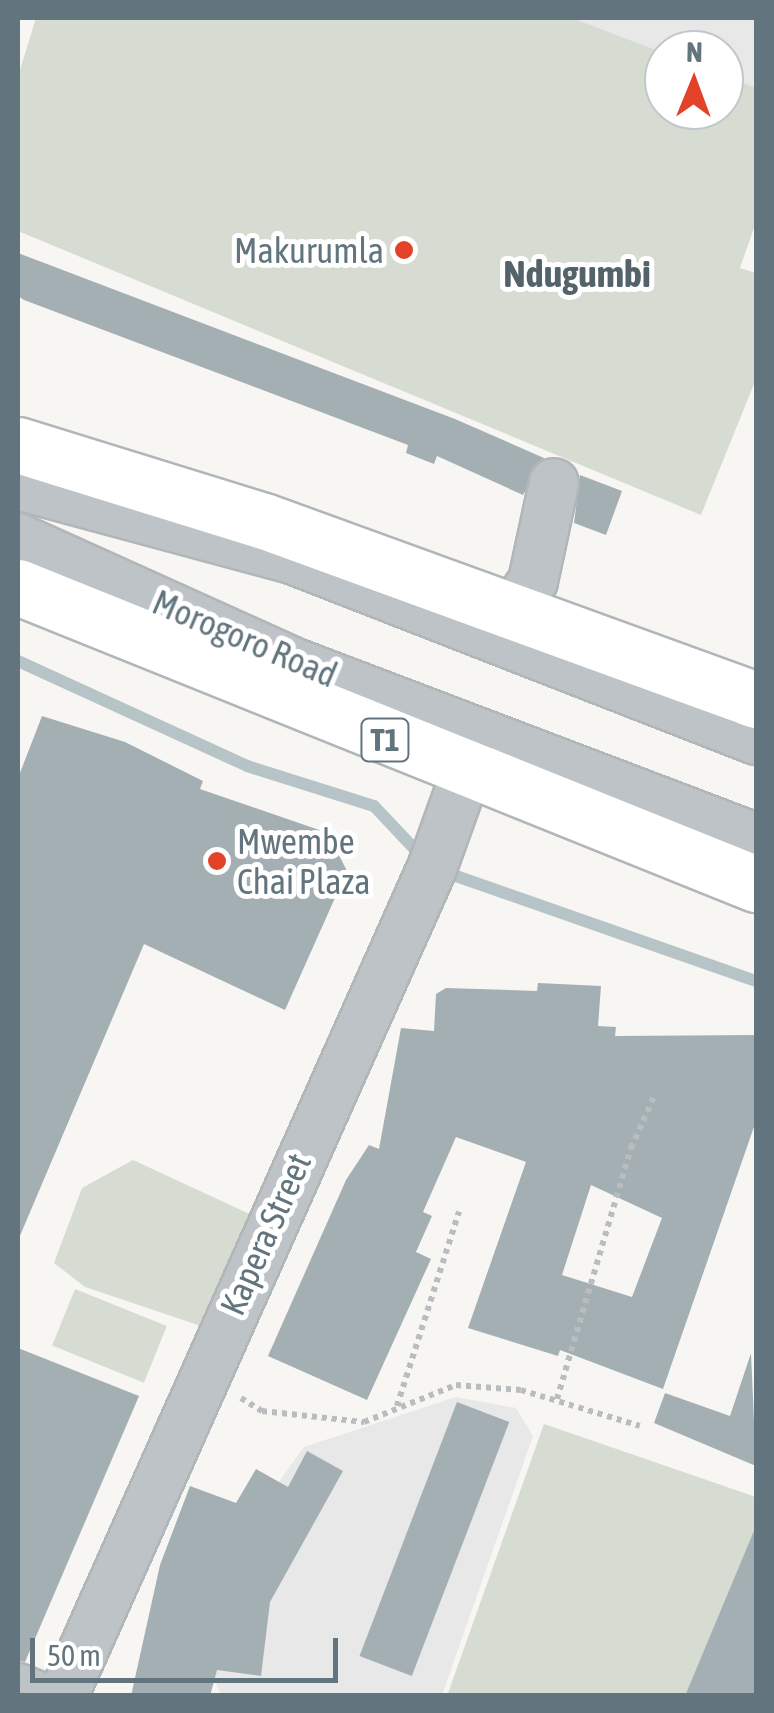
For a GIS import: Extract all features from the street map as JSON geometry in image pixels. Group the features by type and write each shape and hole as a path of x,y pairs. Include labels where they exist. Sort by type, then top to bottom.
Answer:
{"highway":[{"path":"18,445 513,610 756,700"},
{"name":"Morogoro Road","path":"18,587 466,773 756,884"}],"street":[{"path":"513,610 533,581 554,484"},
{"path":"18,485 292,558 756,740"},
{"name":"Morogoro Road","path":"18,538 295,663 756,838"},
{"name":"Kapera Street","path":"63,1696 202,1374 432,868 466,773"},
{"path":"18,1688 36,1696"}],"path":[{"path":"557,1399 631,1148 655,1094"},
{"path":"397,1407 459,1212"},
{"path":"202,1374 262,1411 364,1422 456,1385 557,1399 640,1426"}],"shaded area":[{"name":"Makurumla","path":"36,18 572,18 644,45 644,130 744,130 744,83 756,88 756,222 740,268 756,273 756,379 701,515 18,231 18,76"},
{"path":"572,18 756,18 756,88 744,83 744,30 644,30 644,45"},
{"path":"133,1160 254,1216 221,1308 201,1326 85,1287 54,1263 82,1188"},
{"path":"75,1289 167,1326 144,1383 52,1346"},
{"path":"456,1397 516,1408 533,1436 442,1695 221,1695 210,1669 276,1486 304,1447"},
{"path":"544,1424 756,1497 756,1645 741,1682 715,1696 447,1696"}],"building":[{"path":"18,253 455,419 544,458 523,495 437,456 434,464 406,453 408,445 24,300 18,296"},
{"path":"580,475 622,491 606,535 574,523"},
{"path":"42,716 125,742 203,781 200,789 328,833 347,871 285,1010 144,944 19,1238 18,778"},
{"path":"538,983 601,986 598,1026 616,1027 615,1036 756,1035 756,1121 663,1389 560,1350 558,1356 468,1328 526,1162 456,1137 423,1212 432,1216 416,1252 431,1259 367,1400 268,1356 346,1180 369,1145 379,1149 401,1028 434,1031 436,994 446,988 537,991","holes":["591,1185 662,1218 632,1297 562,1275"]},
{"path":"18,1348 139,1396 25,1662 18,1661"},
{"path":"751,1353 756,1466 654,1423 665,1393 730,1416"},
{"path":"457,1402 509,1422 412,1676 360,1656"},
{"path":"307,1451 343,1471 270,1602 261,1676 217,1670 210,1696 131,1696 160,1565 190,1486 236,1503 256,1469 288,1487"},
{"path":"756,1526 756,1696 685,1696"}],"waterway":[{"path":"18,661 247,766 374,806 423,858"},
{"path":"439,870 756,981"}],"place":[{"name":"Makurumla","path":"404,250"},
{"name":"Mwembe Chai Plaza","path":"217,861"}],"district":[{"name":"Ndugumbi","path":"577,274"}]}
